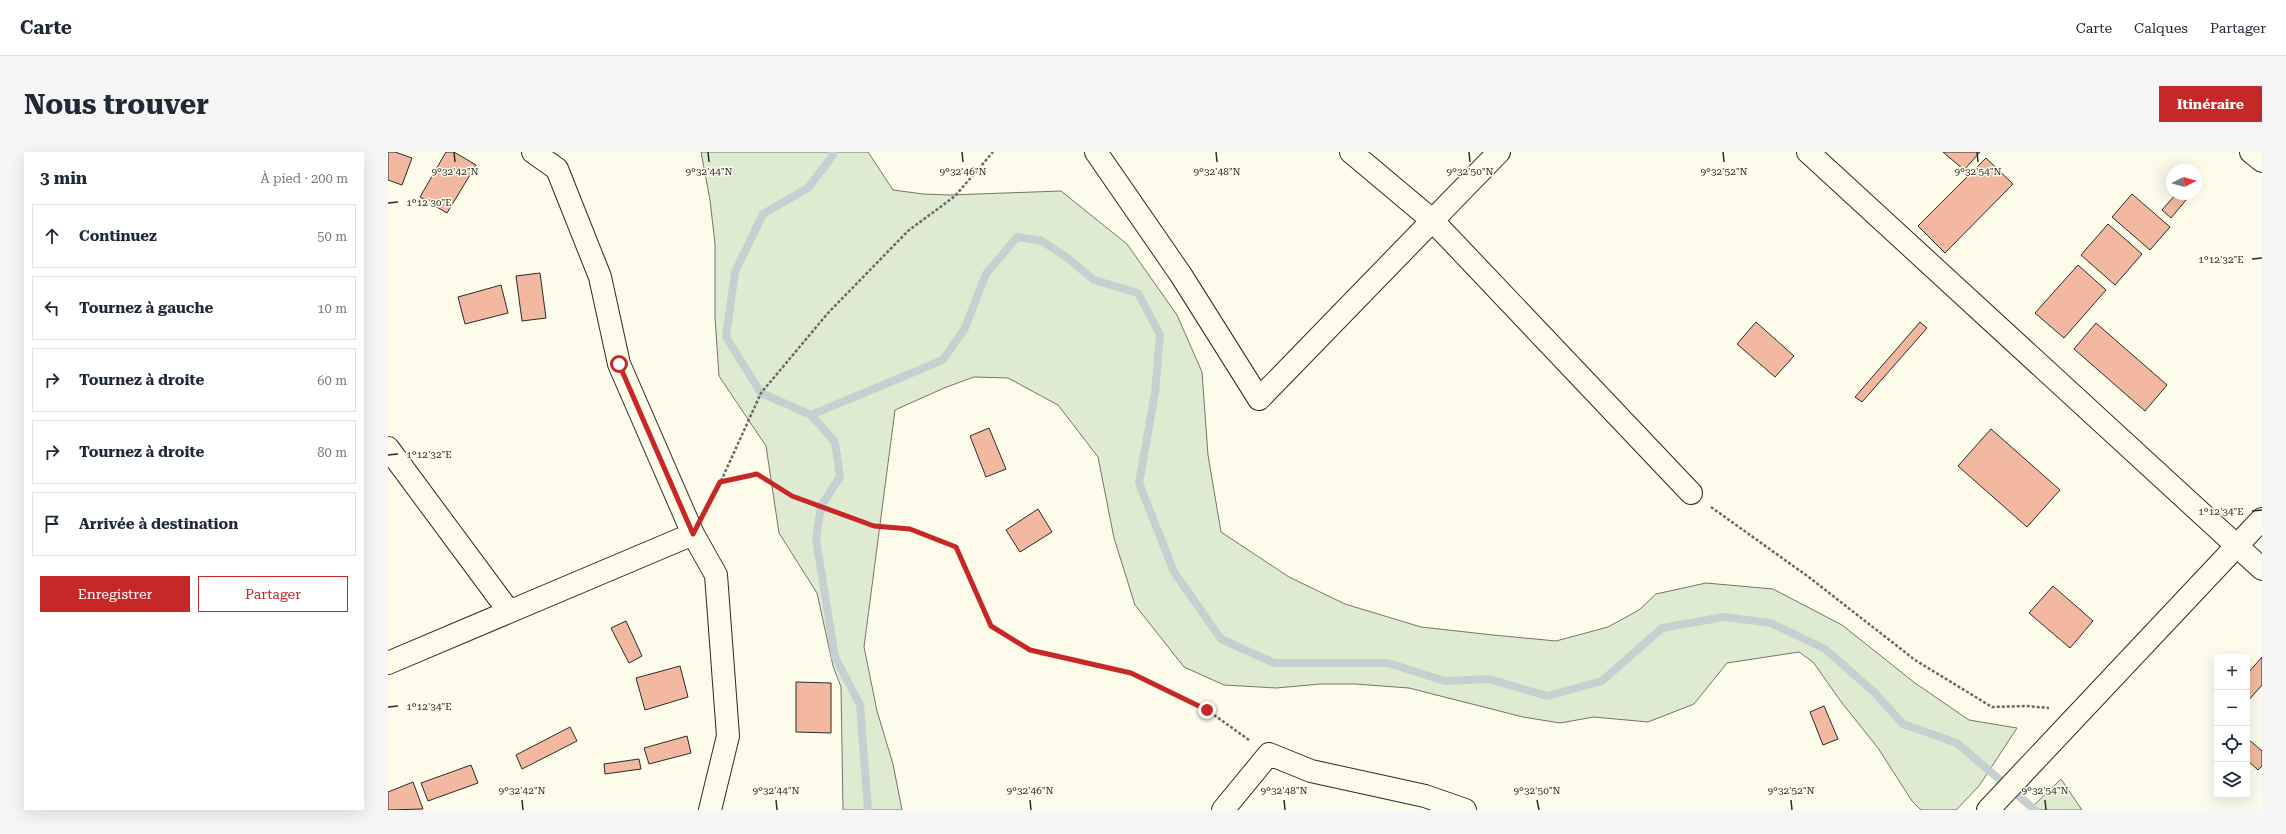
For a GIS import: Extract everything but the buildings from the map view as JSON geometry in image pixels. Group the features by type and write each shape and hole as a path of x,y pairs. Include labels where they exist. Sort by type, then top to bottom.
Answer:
{"street":[{"path":"533,152 557,169 600,277 619,364 693,534 716,575 728,736 710,810"},
{"path":"1096,152 1181,276 1259,399 1499,152"},
{"path":"1351,152 1432,220 1690,493"},
{"path":"1808,152 2262,570"},
{"path":"2252,152 2262,161"},
{"path":"388,448 508,610"},
{"path":"1988,810 2047,745 2262,519"},
{"path":"388,663 508,610 693,534"},
{"path":"1223,810 1269,754 1311,771 1425,796 1465,810"}],"path":[{"path":"693,534 720,482 762,394 828,312 908,231 955,196 993,152"},
{"path":"720,482 757,474 792,496 874,526 910,529 956,547 991,626 1030,650 1131,673 1207,710 1269,754"},
{"path":"1690,493 1810,578 1915,660 1992,707 2027,706 2080,710"}],"green space":[{"path":"701,152 868,152 893,190 923,194 950,195 1061,191 1127,244 1177,315 1202,372 1208,455 1221,532 1289,577 1345,604 1421,627 1556,641 1608,627 1639,610 1656,594 1706,583 1773,589 1842,625 1915,683 1969,720 2017,728 1979,786 1956,810 1921,810 1912,801 1878,748 1842,703 1813,662 1799,652 1727,663 1694,704 1648,722 1594,717 1560,723 1523,717 1409,688 1355,684 1321,684 1276,688 1224,685 1184,667 1135,605 1114,538 1098,457 1058,405 1008,378 974,377 944,388 895,410 864,647 877,711 893,764 902,810 843,810 841,687 833,666 817,593 779,533 766,446 719,376 715,317 715,244 710,200"},
{"path":"2061,779 2082,810 2029,810"}],"waterway":[{"path":"832,152 833,155 808,188 763,214 735,272 726,337 761,393 811,415 943,360 965,328 986,274 1017,237 1042,241 1069,259 1094,280 1138,293 1160,335 1155,393 1139,483 1174,572 1221,639 1274,663 1388,663 1445,681 1489,679 1547,696 1602,681 1662,628 1724,617 1771,623 1825,649 1873,691 1903,724 1957,743 2035,810"},
{"path":"811,415 835,442 840,477 821,506 816,539 835,657 860,705 868,810"}],"route":[{"path":"619,364 693,534 720,482 757,474 792,496 874,526 910,529 956,547 991,626 1030,650 1131,673 1207,710"}]}
